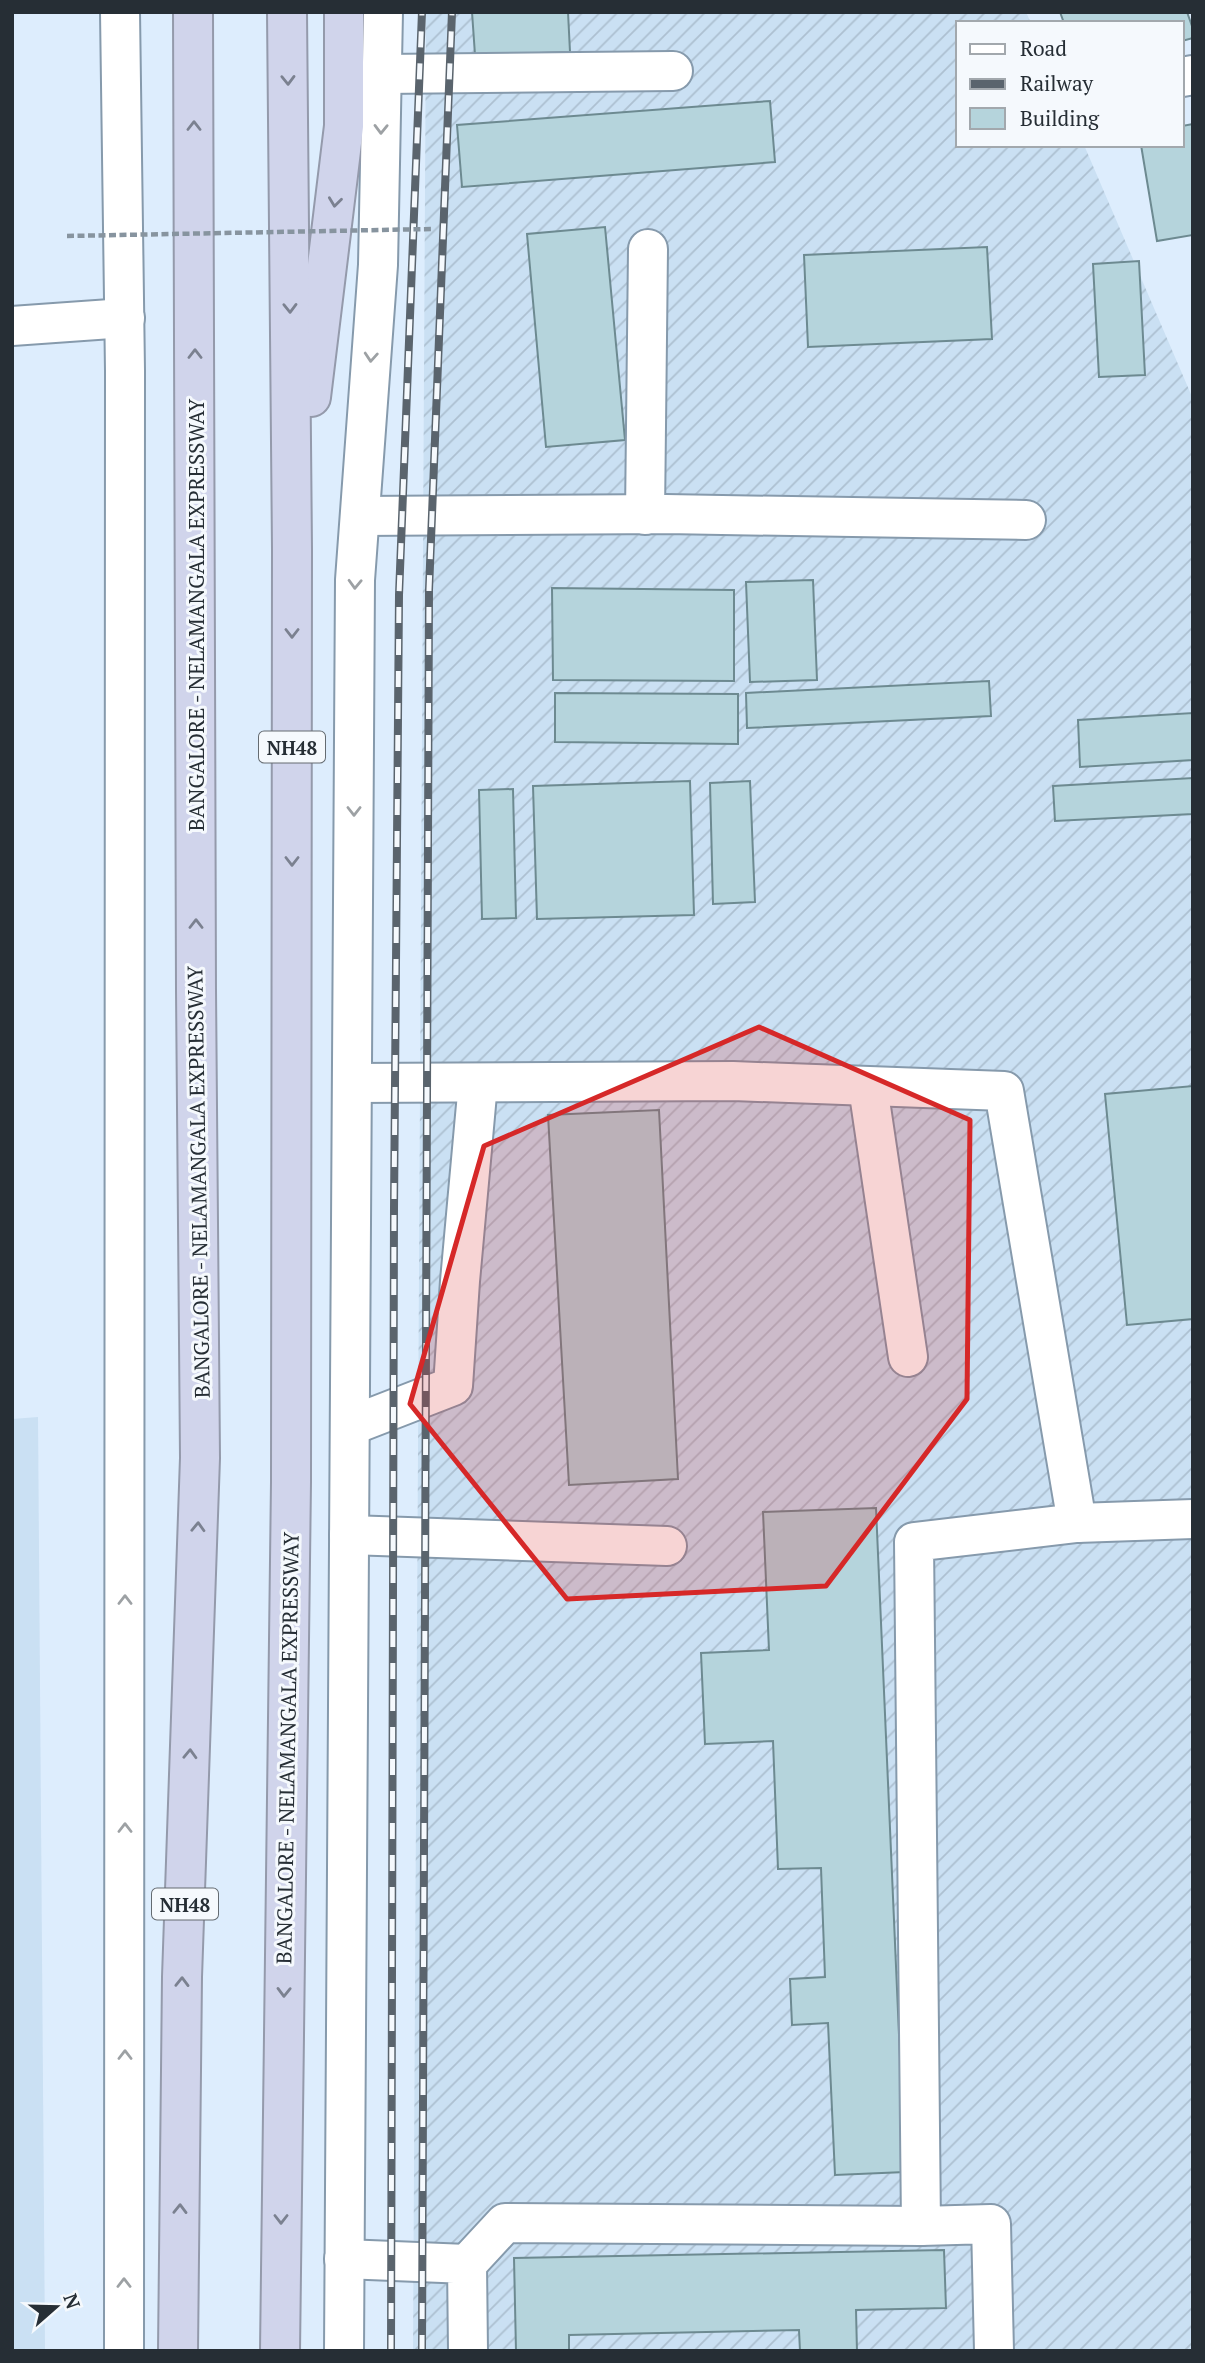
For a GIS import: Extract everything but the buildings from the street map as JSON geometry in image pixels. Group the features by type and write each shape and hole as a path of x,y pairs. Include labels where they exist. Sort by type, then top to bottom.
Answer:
{"highway":[{"name":"BANGALORE - NELAMANGALA EXPRESSWAY","path":"178,2351 182,1977 201,1458 196,990 193,12"},
{"name":"BANGALORE - NELAMANGALA EXPRESSWAY","path":"280,2351 291,1482 292,549 287,12"},
{"path":"292,549 344,126 344,12"}],"street":[{"path":"120,12 125,318 124,2351"},
{"path":"344,2351 355,580 378,265 383,12"},
{"path":"382,74 673,71"},
{"path":"645,515 648,249"},
{"path":"12,326 125,318"},
{"path":"360,516 645,515 1026,520"},
{"path":"352,1083 733,1081 1004,1091 1077,1523"},
{"path":"349,1426 453,1386 478,1083"},
{"path":"868,1087 908,1357"},
{"path":"921,2226 914,1542 1077,1523 1193,1519"},
{"path":"349,1535 667,1546"},
{"path":"468,2351 467,2264 505,2223 921,2226 991,2224 994,2351"},
{"path":"344,2259 467,2264"}],"path":[{"path":"67,236 432,229"}],"highlighted area":[{"path":"759,1027 970,1120 967,1399 826,1586 567,1599 410,1404 484,1146"}],"shaded area":[{"path":"426,12 1026,12 1030,21 956,21 956,147 1085,147 1193,399 1193,2351 413,2351"},
{"path":"38,1417 45,2351 12,2351 12,1419"}],"railway":[{"path":"391,2351 394,1208 399,595 422,12"},
{"path":"422,2351 429,590 452,12"}]}
